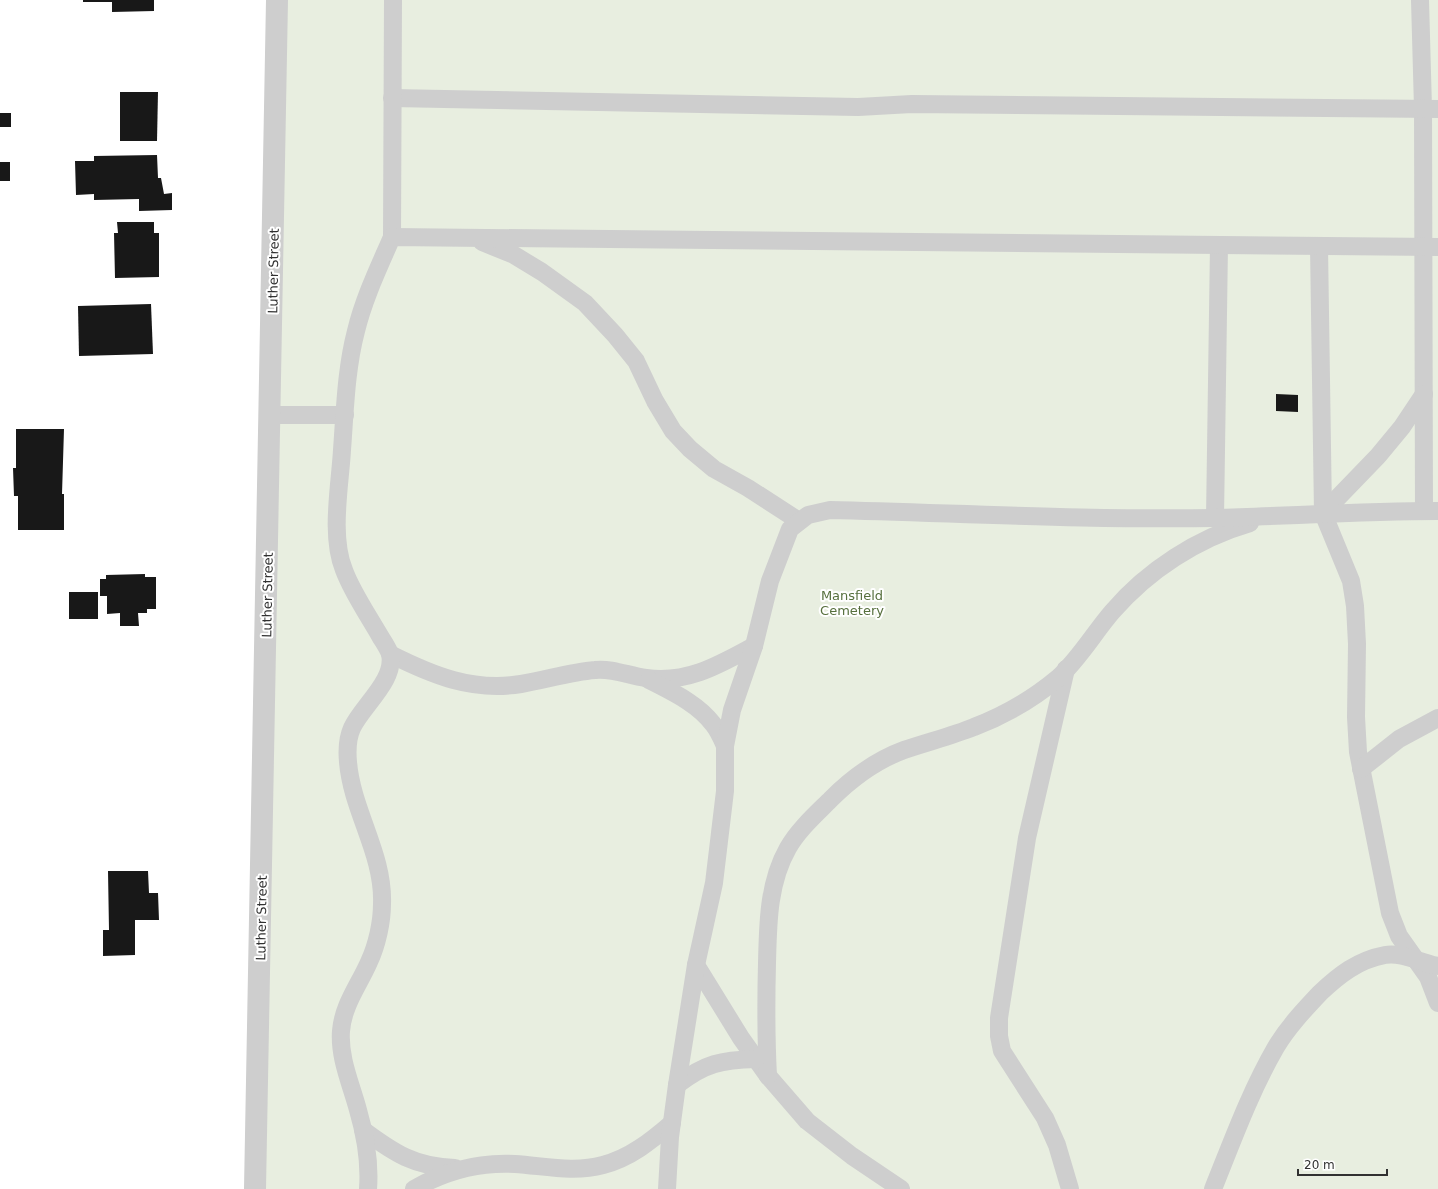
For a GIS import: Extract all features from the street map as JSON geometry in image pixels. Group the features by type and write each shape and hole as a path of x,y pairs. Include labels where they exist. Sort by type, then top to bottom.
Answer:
{"street":[{"name":"Luther Street","path":"255,1189 277,0"}],"lane":[{"path":"393,0 392,237 356,331 349,364 338,514 338,545 343,569 390,654 424,671 450,680 484,685 519,684 573,673 597,670 626,673 644,678 665,680 687,677 710,670 754,646"},
{"path":"667,1189 672,1123 696,965 714,883 725,791 726,746 732,710 754,646 770,581 790,529 799,521 808,515 830,510 1215,518 1323,513 1431,511 1429,384 1431,247 1430,109 1420,0"},
{"path":"392,98 858,106 912,104 1430,109"},
{"path":"392,237 1431,247"},
{"path":"472,238 514,254 585,303 615,335 636,361 655,401 673,431 690,449 714,469 748,488 799,521"},
{"path":"1215,518 1219,245"},
{"path":"1320,246 1323,513 1351,581 1355,606 1357,644 1356,717 1358,752 1390,914 1399,936 1428,977 1438,1003"},
{"path":"1323,513 1383,450 1402,427 1429,384"},
{"path":"270,415 345,416"},
{"path":"768,1076 765,1019 768,919 775,878 788,847 813,817 840,791 868,769 902,750 974,728 1002,714 1058,678 1113,611 1138,585 1196,544 1227,530 1274,516"},
{"path":"368,1189 366,1148 363,1130 347,1077 342,1051 341,1031 345,1010 372,954 383,903 381,879 375,855 354,789 348,764 348,740 352,727 383,684 388,670 390,654"},
{"path":"1066,669 1027,838 999,1018 999,1036 1002,1051 1045,1118 1057,1145 1070,1189"},
{"path":"644,678 678,695 700,710 714,724 726,746"},
{"path":"1361,769 1399,739 1438,718"},
{"path":"1213,1189 1261,1076 1277,1046 1302,1012 1332,982 1366,960 1386,955 1398,955 1438,966"},
{"path":"696,965 741,1038 768,1076 807,1121 852,1156 901,1189"},
{"path":"678,1085 701,1068 731,1060 756,1059"},
{"path":"363,1130 395,1152 416,1162 434,1167 460,1168 514,1164 586,1169 622,1159 641,1149 672,1123"},
{"path":"414,1189 429,1180 460,1168"}],"green space":[{"name":"Mansfield Cemetery","path":"279,0 1438,0 1438,1189 254,1189"}],"building":[{"path":"83,0 154,0 154,11 112,12 112,2 83,2"},
{"path":"120,92 158,92 157,141 120,141"},
{"path":"0,113 11,113 11,127 0,127"},
{"path":"157,155 158,178 161,178 164,194 172,193 172,210 139,211 139,199 94,200 94,194 76,195 75,161 94,161 94,156"},
{"path":"0,162 10,162 10,181 0,181"},
{"path":"117,222 154,222 154,233 159,233 159,277 115,278 114,233 118,233"},
{"path":"151,304 153,354 79,356 78,306"},
{"path":"1276,394 1298,395 1298,412 1276,411"},
{"path":"16,429 64,429 62,494 64,494 64,530 18,530 18,496 14,496 13,468 16,468"},
{"path":"145,574 145,577 156,577 156,609 147,609 147,613 138,613 139,626 120,626 120,613 107,614 107,596 100,596 100,579 106,579 106,575"},
{"path":"69,592 98,592 98,619 69,619"},
{"path":"108,871 148,871 149,893 158,893 159,920 135,920 135,955 103,956 103,930 109,930"}]}
